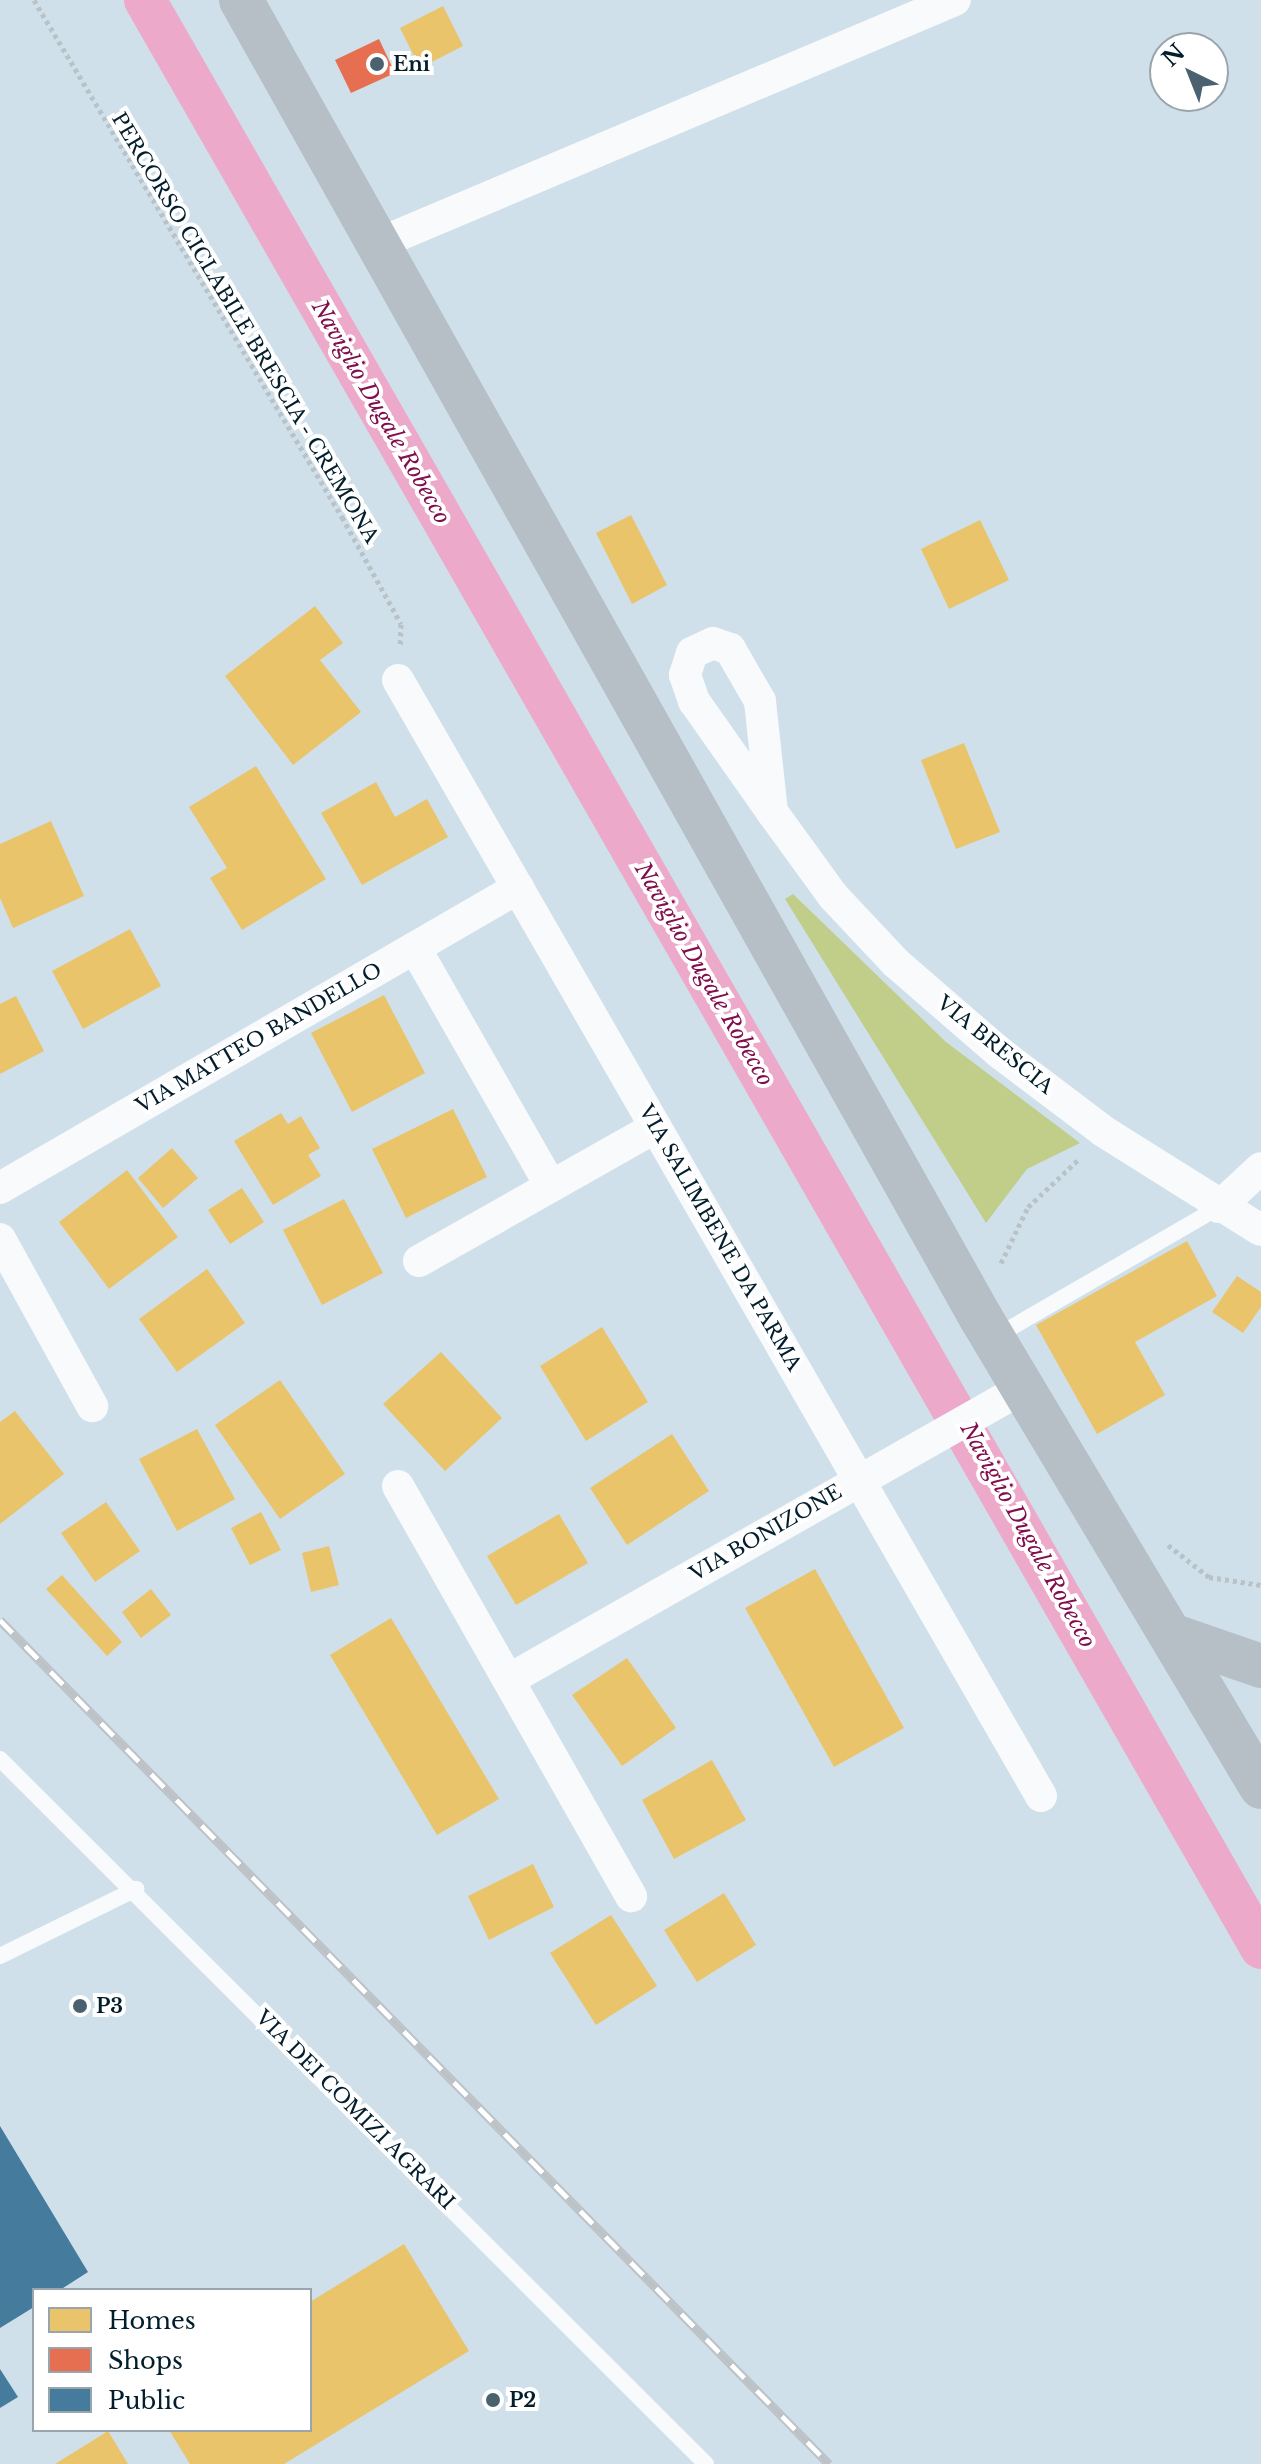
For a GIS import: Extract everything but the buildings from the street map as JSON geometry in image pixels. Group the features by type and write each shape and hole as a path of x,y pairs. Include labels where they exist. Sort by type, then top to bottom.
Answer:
{"main road":[{"path":"241,0 1006,1331 1011,1395 1119,1557 1257,1754"},
{"path":"1177,1637 1261,1666"}],"street":[{"path":"380,243 955,0"},
{"name":"VIA SALIMBENE DA PARMA","path":"398,680 1041,1796"},
{"name":"VIA BRESCIA","path":"772,812 833,896 896,963 1103,1131 1219,1207 1261,1230"},
{"name":"VIA MATTEO BANDELLO","path":"0,1188 518,888"},
{"path":"415,948 551,1186"},
{"path":"419,1261 656,1127"},
{"path":"1219,1207 1261,1168"},
{"path":"0,1239 92,1406"},
{"name":"VIA BONIZONE","path":"510,1679 1011,1395"},
{"path":"398,1486 631,1896"}],"lane":[{"path":"1006,1331 1219,1207"},
{"name":"VIA DEI COMIZI AGRARI","path":"0,1759 136,1889 706,2464"},
{"path":"0,1956 136,1889"}],"path":[{"name":"PERCORSO CICLABILE BRESCIA - CREMONA","path":"34,0 401,624 398,680"},
{"path":"1006,1331 1000,1284 1001,1255 1028,1207 1103,1131"},
{"path":"1163,1540 1209,1577 1261,1585"}],"green space":[{"path":"793,894 946,1042 1080,1143 1027,1169 986,1223 785,899"}],"waterway":[{"name":"Naviglio Dugale Robecco","path":"145,0 1261,1948"}],"railway":[{"path":"0,1620 829,2464"}],"place":[{"name":"Eni","path":"377,64"},
{"name":"P3","path":"80,2006"},
{"name":"P2","path":"493,2400"}]}
